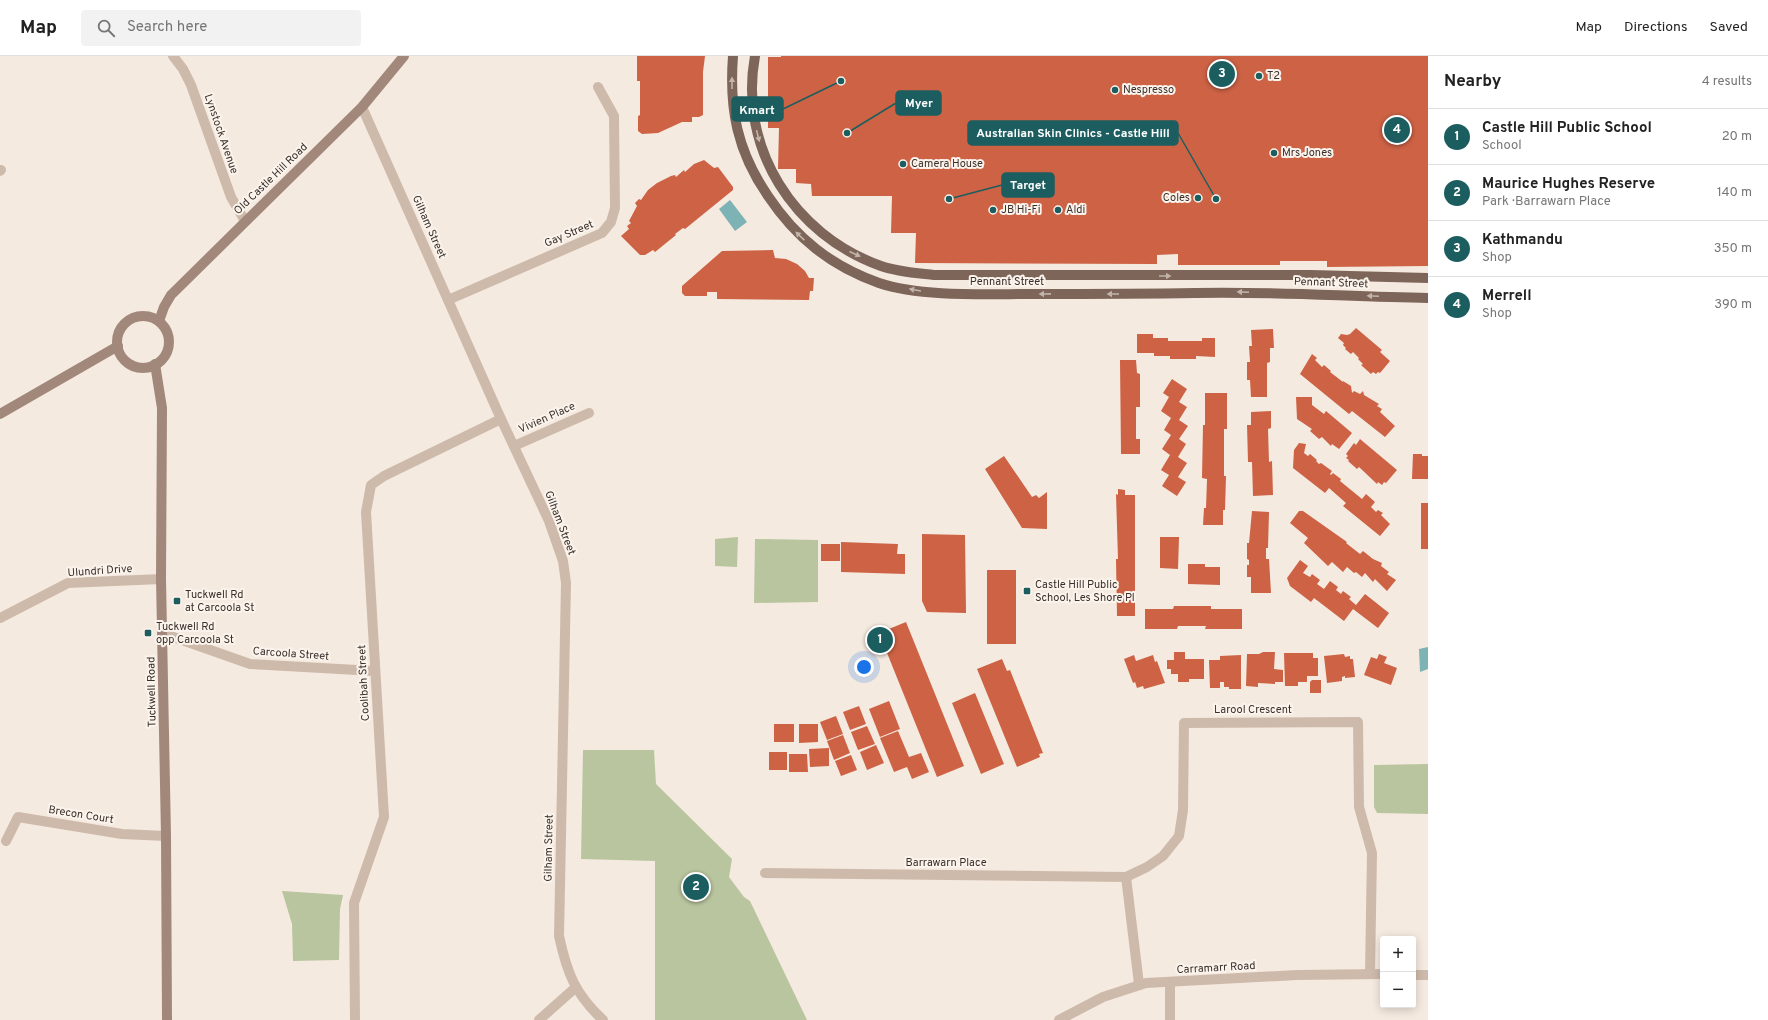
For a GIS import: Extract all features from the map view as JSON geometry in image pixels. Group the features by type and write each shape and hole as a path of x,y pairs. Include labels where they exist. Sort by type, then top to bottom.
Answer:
{"main road":[{"name":"Pennant Street","path":"733,56 731,84 734,117 745,157 757,180 776,209 793,230 812,247 851,271 880,284 920,291 986,294 1234,292 1428,298"},
{"name":"Pennant Street","path":"755,56 752,96 757,130 771,173 788,200 814,228 846,250 881,266 934,275 1312,275 1428,278"}],"street":[{"name":"Lynstock Avenue","path":"173,56 183,69 191,85 231,197 245,221"},
{"name":"Old Castle Hill Road","path":"159,321 164,307 171,295 362,107 404,56"},
{"name":"Gay Street","path":"448,300 602,233 611,222 615,208 614,116 598,87"},
{"name":"Gilham Street","path":"362,107 501,419 549,521 563,561 566,583 559,936 565,963 575,988 603,1020"},
{"path":"143,316 152,317 159,321 166,331 169,344 162,359 156,364 147,367 138,367 123,359 118,346 118,334 122,327 127,321 135,317 143,316"},
{"path":"0,414 118,346"},
{"name":"Tuckwell Road","path":"156,364 162,408 161,579 166,836 167,1020"},
{"name":"Vivien Place","path":"514,446 589,413"},
{"name":"Coolibah Street","path":"355,1020 354,903 384,817 366,512 371,485 384,476 501,419"},
{"name":"Ulundri Drive","path":"0,618 68,583 161,579"},
{"name":"Carcoola Street","path":"162,633 250,664 375,670"},
{"name":"Larool Crescent","path":"1126,877 1148,867 1163,856 1179,836 1183,810 1184,723 1358,722 1359,807 1372,853 1370,973"},
{"name":"Brecon Court","path":"6,841 18,817 122,834 166,836"},
{"name":"Barrawarn Place","path":"765,873 1126,877"},
{"path":"1126,877 1139,984"},
{"name":"Carramarr Road","path":"1059,1020 1103,997 1139,984 1380,974"},
{"path":"1416,975 1428,975"},
{"path":"1170,982 1170,1020"},
{"path":"540,1020 575,988"}],"green space":[{"path":"738,537 737,567 715,566 715,539"},
{"path":"755,539 818,540 818,602 754,603"},
{"path":"583,750 654,750 656,784 732,859 729,877 744,897 750,901 807,1020 655,1020 655,861 581,859"},
{"path":"1428,764 1428,814 1377,813 1374,807 1374,765"},
{"path":"282,891 343,895 340,909 339,960 293,961 292,924"}],"water":[{"path":"730,200 747,222 735,231 719,209"},
{"path":"1428,647 1428,669 1420,672 1419,649"}],"building":[{"path":"637,56 705,56 703,72 703,115 699,117 692,117 692,122 682,122 658,133 642,134 638,131 638,116 640,115 640,81 637,81"},
{"path":"1428,56 1428,266 1327,267 1327,261 1280,261 1280,265 1178,265 1178,254 1157,255 1157,264 915,263 916,233 891,233 892,196 812,196 811,184 796,183 796,169 778,169 779,128 768,128 768,57"},
{"path":"704,160 714,168 718,167 733,187 733,190 685,229 683,228 675,234 676,235 655,252 653,250 645,255 640,255 621,236 629,229 627,226 631,223 629,221 637,206 635,203 639,199 641,200 648,190 657,183 671,176 675,175 676,177 684,170 685,172 694,164"},
{"path":"773,250 775,258 786,259 797,264 805,271 809,278 814,278 813,291 810,291 809,300 717,299 717,292 707,292 707,296 685,296 682,293 682,286 722,251"},
{"path":"1356,328 1382,350 1380,352 1390,361 1380,373 1378,372 1376,374 1373,372 1371,374 1361,365 1363,364 1353,352 1351,354 1345,349 1346,348 1343,345 1344,343 1338,338 1341,334 1350,334"},
{"path":"1273,329 1274,348 1270,348 1270,362 1267,363 1267,397 1251,397 1250,380 1247,380 1247,362 1250,362 1249,346 1252,346 1251,330"},
{"path":"1137,334 1153,334 1153,338 1168,338 1168,341 1202,341 1202,338 1215,338 1215,357 1196,356 1196,359 1170,359 1170,356 1154,356 1154,353 1137,353"},
{"path":"1312,354 1317,358 1315,360 1322,367 1324,365 1331,371 1330,372 1351,386 1352,393 1354,391 1360,394 1363,391 1364,395 1379,404 1377,406 1382,409 1380,412 1395,426 1385,437 1352,411 1349,414 1300,374"},
{"path":"1120,360 1136,360 1137,373 1140,374 1140,407 1136,407 1136,439 1140,439 1140,454 1121,454"},
{"path":"1172,379 1187,389 1179,402 1187,407 1179,420 1188,426 1179,439 1186,444 1178,457 1187,463 1178,477 1186,482 1177,496 1162,486 1169,475 1161,470 1170,455 1162,449 1171,435 1164,430 1171,418 1161,411 1169,397 1163,393"},
{"path":"1205,393 1227,393 1227,429 1224,429 1224,476 1226,476 1223,525 1203,525 1204,508 1206,508 1207,479 1202,478"},
{"path":"1296,397 1312,397 1312,405 1324,414 1326,411 1352,433 1339,449 1332,444 1331,446 1322,437 1319,439 1310,431 1312,429 1297,419"},
{"path":"1271,411 1271,428 1268,429 1269,462 1272,461 1273,495 1253,496 1252,462 1248,462 1247,425 1251,425 1251,412"},
{"path":"1360,439 1397,470 1386,483 1384,482 1382,485 1378,482 1377,484 1359,467 1357,469 1346,458 1348,456 1346,454 1354,443 1356,445"},
{"path":"1299,443 1306,444 1304,453 1308,456 1310,454 1319,464 1321,463 1332,471 1330,474 1331,475 1333,473 1341,479 1340,481 1362,499 1366,494 1375,502 1371,507 1376,512 1378,510 1383,513 1381,515 1390,524 1380,536 1343,506 1346,503 1329,488 1325,493 1293,468 1294,450"},
{"path":"1413,454 1428,456 1428,479 1412,479"},
{"path":"1004,456 1032,497 1036,495 1039,498 1047,492 1047,529 1022,528 985,469"},
{"path":"1118,489 1125,490 1125,495 1135,495 1135,616 1117,616 1116,559 1118,559 1116,494 1118,495"},
{"path":"1421,503 1428,503 1428,549 1421,549"},
{"path":"1252,511 1269,512 1268,548 1266,548 1266,559 1269,559 1271,593 1251,593 1251,577 1247,577 1247,565 1249,565 1249,560 1247,559 1247,543 1249,543"},
{"path":"1299,511 1303,511 1347,542 1346,543 1360,554 1363,551 1373,559 1382,563 1381,566 1389,572 1387,574 1396,580 1387,591 1375,579 1373,582 1365,573 1362,577 1347,567 1343,572 1332,562 1328,566 1304,543 1308,538 1290,523"},
{"path":"922,534 965,535 966,613 927,612 922,601"},
{"path":"1160,537 1179,537 1178,569 1160,568"},
{"path":"841,542 898,544 897,554 905,554 905,574 841,572"},
{"path":"821,544 840,544 840,561 821,561"},
{"path":"1300,560 1308,566 1303,573 1310,577 1312,574 1320,580 1317,584 1324,589 1330,581 1338,587 1336,590 1341,594 1343,591 1351,597 1349,599 1356,605 1365,594 1389,613 1378,628 1353,609 1344,621 1314,598 1311,602 1290,586 1287,578"},
{"path":"1188,564 1205,564 1205,567 1220,567 1220,585 1188,584"},
{"path":"987,570 1016,570 1016,644 987,644"},
{"path":"1174,606 1211,606 1211,609 1242,609 1242,629 1205,629 1206,626 1178,626 1177,629 1145,629 1145,609 1173,609"},
{"path":"906,622 964,766 937,777 879,633"},
{"path":"1174,652 1185,652 1185,659 1204,659 1204,679 1189,679 1189,682 1178,682 1178,674 1171,674 1171,669 1167,669 1167,660 1174,660"},
{"path":"1263,652 1275,652 1274,669 1283,670 1283,682 1275,682 1275,684 1258,683 1258,687 1246,686 1247,654 1259,654"},
{"path":"1284,653 1313,653 1313,658 1318,658 1318,676 1307,676 1307,682 1298,682 1298,686 1285,686"},
{"path":"1344,654 1345,657 1350,656 1350,659 1353,659 1355,677 1345,678 1345,676 1342,677 1342,681 1327,683 1324,656"},
{"path":"1379,654 1387,657 1384,663 1397,668 1391,685 1364,675 1371,657 1377,659"},
{"path":"1134,655 1136,661 1153,655 1155,662 1157,661 1165,683 1144,689 1143,686 1137,688 1135,682 1133,683 1124,659"},
{"path":"1241,655 1241,689 1229,689 1229,687 1224,687 1224,682 1220,682 1220,688 1210,688 1209,660 1220,660 1220,656"},
{"path":"1002,659 1007,671 1010,670 1043,753 1039,754 1040,757 1017,767 977,669"},
{"path":"1312,680 1321,680 1321,693 1310,693 1310,682"},
{"path":"975,693 1004,764 981,774 952,703"},
{"path":"889,701 900,729 880,737 869,709"},
{"path":"859,706 866,724 850,730 843,712"},
{"path":"836,716 843,734 827,740 820,722"},
{"path":"774,724 794,724 794,742 774,742"},
{"path":"799,724 818,724 818,742 799,743"},
{"path":"867,726 875,744 858,750 851,732"},
{"path":"898,731 909,757 921,753 929,772 912,779 907,767 894,772 880,738"},
{"path":"843,735 850,753 834,760 827,741"},
{"path":"876,745 884,763 867,770 860,752"},
{"path":"829,748 829,766 810,767 809,749"},
{"path":"769,752 787,752 787,770 769,770"},
{"path":"789,754 807,754 808,772 789,772"},
{"path":"851,755 857,770 841,776 835,761"}],"place":[{"name":"Kathmandu","path":"1222,74"},
{"name":"T2","path":"1259,76"},
{"name":"Kmart","path":"841,81"},
{"name":"Nespresso","path":"1115,90"},
{"name":"Merrell","path":"1397,130"},
{"name":"Myer","path":"847,133"},
{"name":"Mrs Jones","path":"1274,153"},
{"name":"Camera House","path":"903,164"},
{"name":"Coles","path":"1198,198"},
{"name":"Target","path":"949,199"},
{"name":"Australian Skin Clinics - Castle Hill","path":"1216,199"},
{"name":"JB Hi-Fi","path":"993,210"},
{"name":"Aldi","path":"1058,210"},
{"name":"Castle Hill Public School, Les Shore Pl","path":"1027,591"},
{"name":"Tuckwell Rd at Carcoola St","path":"177,601"},
{"name":"Tuckwell Rd opp Carcoola St","path":"148,633"},
{"name":"Castle Hill Public School","path":"880,640"},
{"name":"Maurice Hughes Reserve","path":"696,887"}]}
